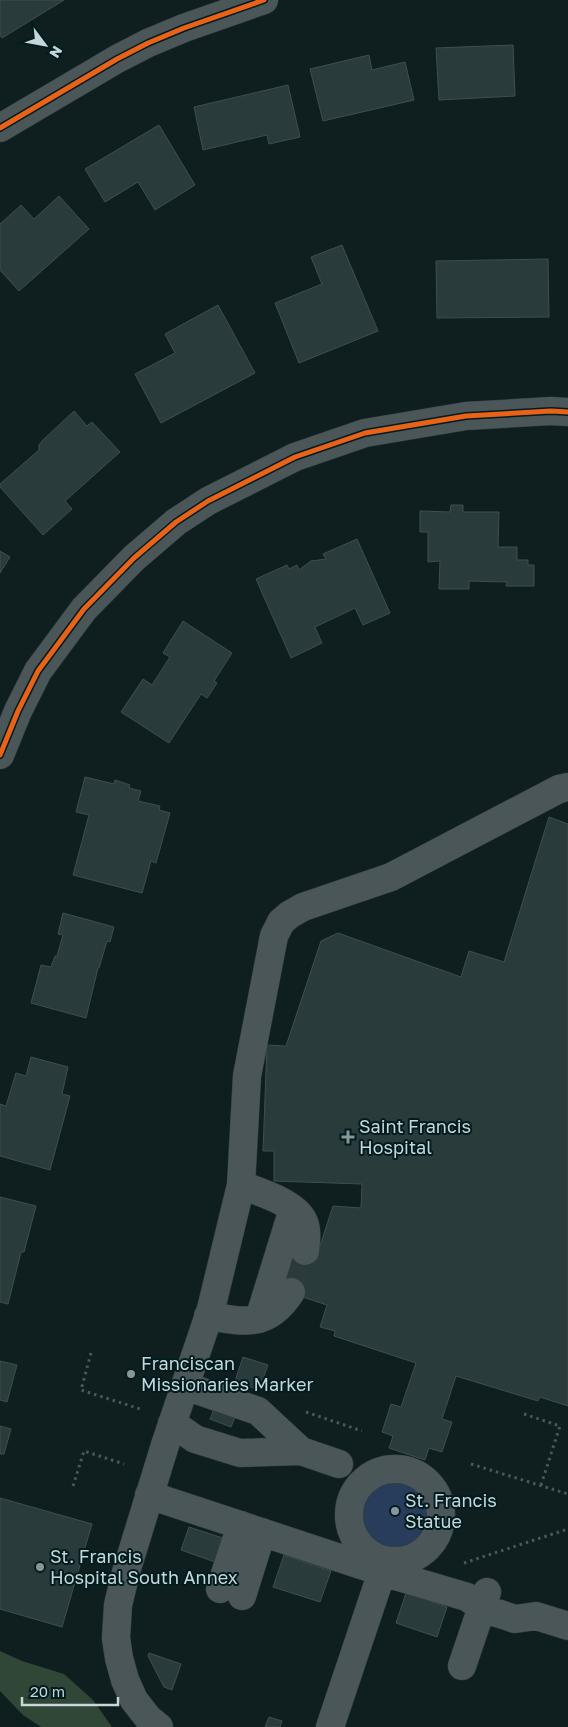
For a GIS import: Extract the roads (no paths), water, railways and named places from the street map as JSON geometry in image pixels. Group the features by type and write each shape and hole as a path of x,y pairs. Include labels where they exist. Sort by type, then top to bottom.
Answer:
{"street":[{"path":"0,128 117,59 148,43 193,24 264,0"},
{"path":"0,755 18,710 38,671 84,609 134,558 176,522 208,501 295,457 365,433 466,416 551,410 568,412"},
{"path":"159,1727 148,1718 134,1700 125,1680 116,1638 120,1597 149,1495 208,1316 241,1185 247,1076 274,936 281,922 304,907 391,877 559,789 568,787"},
{"path":"241,1185 284,1202 304,1220 307,1235 305,1251"},
{"path":"258,1319 293,1209"},
{"path":"208,1316 242,1321 258,1319 275,1311 285,1302 291,1292"},
{"path":"184,1386 258,1411 295,1451"},
{"path":"172,1423 201,1423 339,1464"},
{"path":"149,1495 252,1529 384,1566 479,1599 515,1619 536,1616 568,1626"},
{"path":"231,1592 252,1529"},
{"path":"330,1727 384,1566"},
{"path":"462,1666 479,1599"}],"water":[{"path":"396,1478 417,1484 427,1494 433,1515 427,1536 417,1546 396,1552 375,1546 365,1536 359,1515 365,1494 375,1484"}],"tunnel":[{"path":"291,1292 305,1251"}],"place":[{"name":"Saint Francis Hospital","path":"348,1137"},
{"name":"Franciscan Missionaries Marker","path":"131,1374"},
{"name":"St. Francis Statue","path":"395,1511"},
{"name":"St. Francis Hospital South Annex","path":"40,1567"}]}
